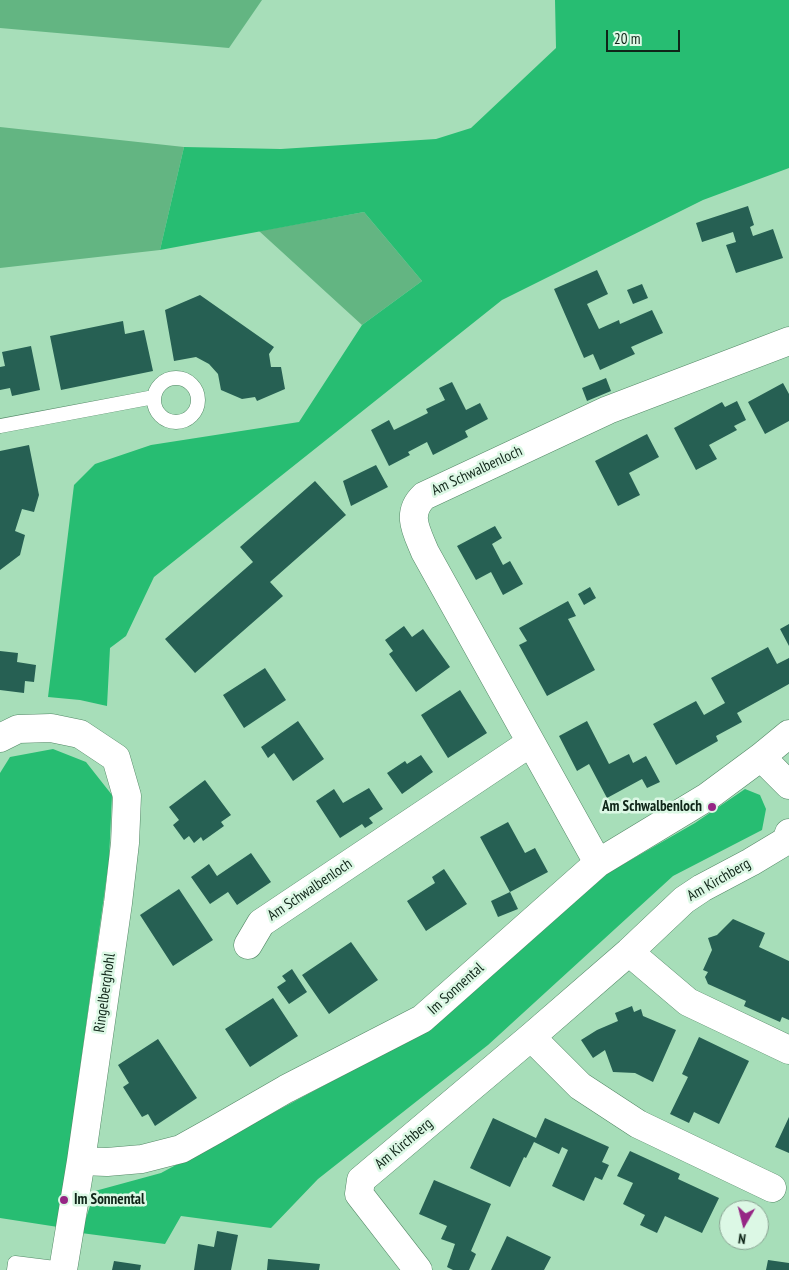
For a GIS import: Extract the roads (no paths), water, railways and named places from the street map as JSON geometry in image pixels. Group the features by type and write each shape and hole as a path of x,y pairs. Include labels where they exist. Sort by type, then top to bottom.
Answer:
{"street":[{"name":"Am Schwalbenloch","path":"598,862 425,552 413,518 415,508 424,496 608,410 789,341"},
{"name":"Ringelberghohl","path":"0,738 18,729 51,728 80,734 116,758 128,796 118,903 81,1161 63,1269"},
{"name":"Im Sonnental","path":"81,1161 107,1162 142,1159 181,1148 216,1130 286,1088 422,1019 598,862 707,796 789,734"},
{"name":"Am Schwalbenloch","path":"248,945 261,924 530,743"},
{"path":"761,757 789,785"},
{"name":"Am Kirchberg","path":"418,1270 359,1194 361,1180 531,1038 684,900 702,888 772,850 786,841 789,833"},
{"path":"628,952 688,1002 789,1050"},
{"path":"531,1038 580,1086 638,1124 772,1188"}],"lane":[{"path":"0,426 154,397"},
{"path":"14,1270 15,1263 63,1269"}],"place":[{"name":"Am Schwalbenloch","path":"712,807"},
{"name":"Im Sonnental","path":"64,1200"}]}
